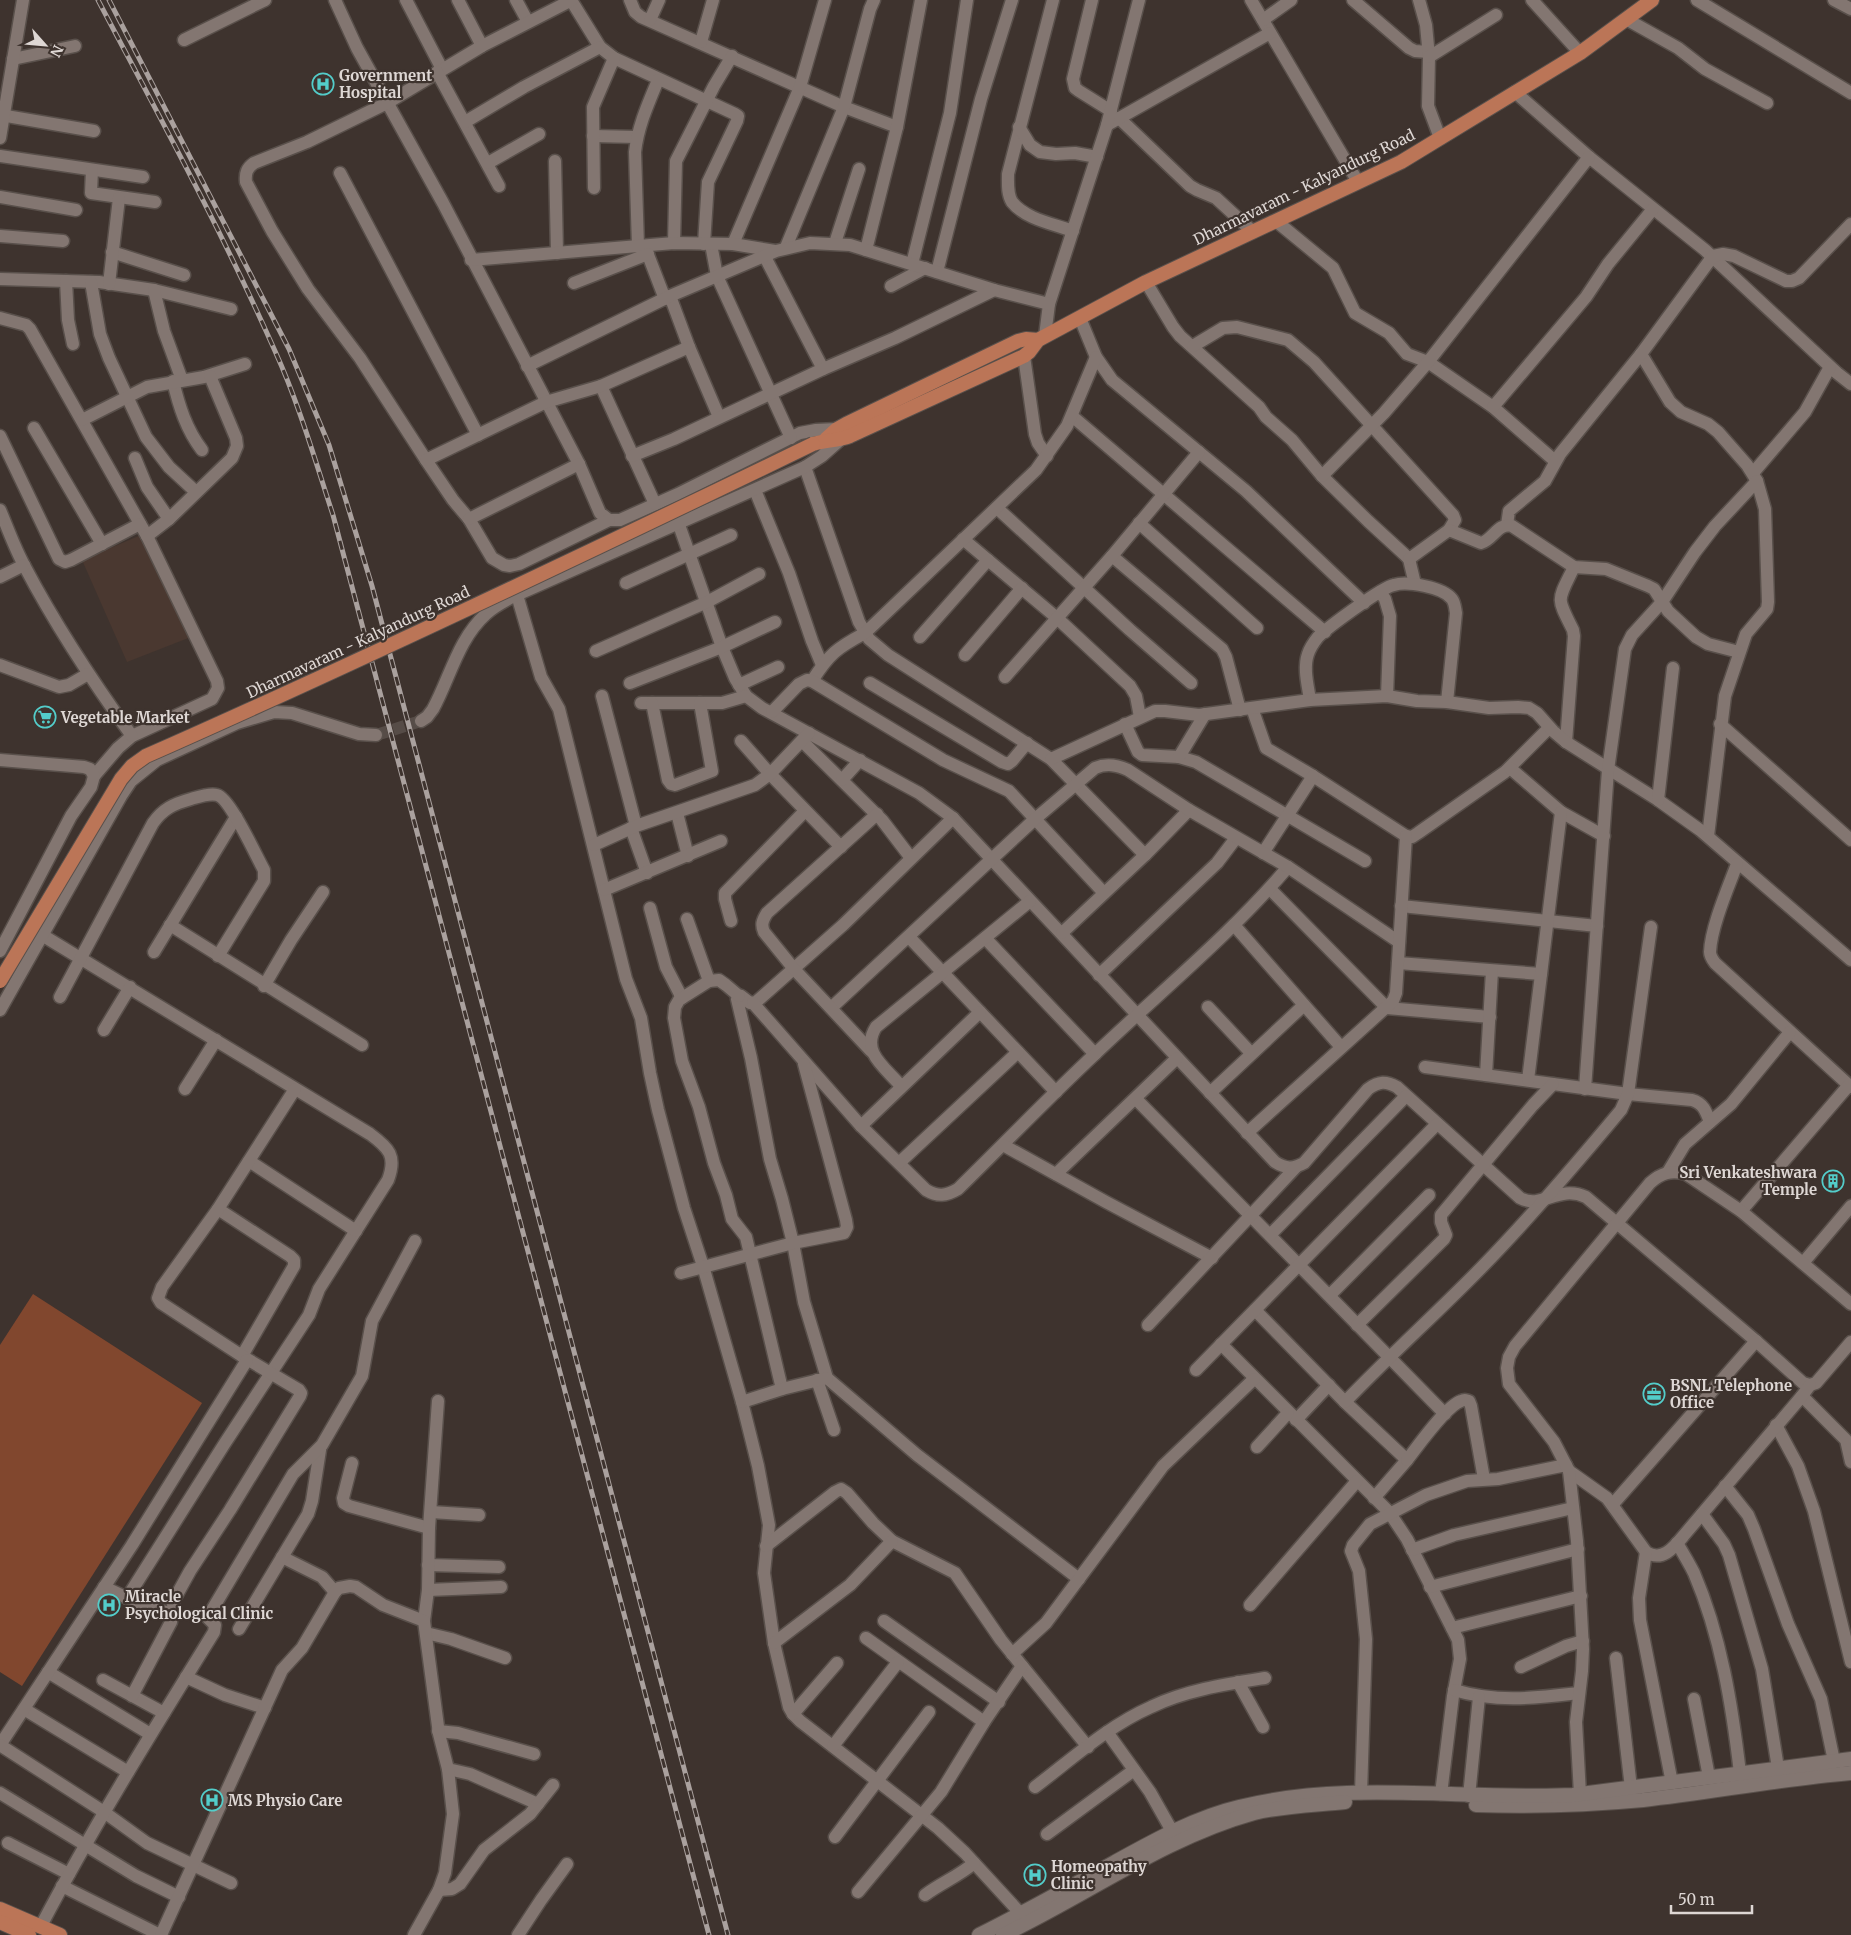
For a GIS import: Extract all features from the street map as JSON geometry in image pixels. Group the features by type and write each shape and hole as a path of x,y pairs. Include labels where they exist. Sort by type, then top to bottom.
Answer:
{"main road":[{"name":"Dharmavaram - Kalyandurg Road","path":"0,981 120,779 132,766 146,756 306,685 529,581 813,444 1024,356 1042,338 1146,282 1401,162 1580,53 1652,0"},
{"name":"Dharmavaram - Kalyandurg Road","path":"834,436 1018,341 1042,338"},
{"path":"979,1935 1172,1831 1233,1808 1249,1804 1272,1800 1361,1793 1531,1797 1580,1794 1851,1759"},
{"path":"1003,1935 1155,1853 1203,1831 1260,1812 1345,1802 1409,1802 1527,1807 1581,1805 1644,1800 1816,1776 1851,1773"},
{"path":"0,1909 60,1935"},
{"path":"0,1922 29,1935"}],"street":[{"path":"0,138 8,64 23,0"},
{"path":"184,40 265,0"},
{"path":"335,0 356,48 443,203 471,260 579,464 600,513 609,520"},
{"path":"406,0 465,122 499,186"},
{"path":"458,0 482,46"},
{"path":"516,0 528,22"},
{"path":"421,721 427,717 437,702 459,652 473,628 487,613 517,595 804,467 822,456 834,436 816,430 800,433 791,438 655,504 620,520 609,520 519,564 510,566 497,562 492,558 469,519 453,500 426,460 360,358 308,290 272,232 246,182 245,176 249,166 307,142 387,103 482,46 571,0 600,47 614,58 738,116 708,182 708,244 717,276 791,438"},
{"path":"630,0 635,12 650,20 844,107 897,127"},
{"path":"650,20 659,0"},
{"path":"701,42 714,0"},
{"path":"733,244 800,87 825,0"},
{"path":"823,369 775,251 844,107 874,0"},
{"path":"866,250 897,127 921,0"},
{"path":"912,264 950,113 967,0"},
{"path":"931,270 1012,0"},
{"path":"1054,0 1008,174 1008,189 1011,201 1021,210 1033,217 1073,231"},
{"path":"1092,0 1073,79 1078,91 1115,115 1190,186 1216,198 1253,232"},
{"path":"1115,115 1139,0"},
{"path":"1250,0 1358,182"},
{"path":"1262,20 1291,0"},
{"path":"1353,0 1410,48 1429,55 1496,15"},
{"path":"1419,0 1426,26 1429,55 1428,106 1440,138"},
{"path":"1532,0 1580,53"},
{"path":"1697,0 1851,94"},
{"path":"1834,0 1851,10"},
{"path":"1626,19 1678,48 1705,69 1767,103"},
{"path":"1042,338 1049,304 1107,125 1115,115 1270,33"},
{"path":"8,64 76,46"},
{"path":"465,122 524,87 600,47"},
{"path":"674,243 676,162 714,86 732,56"},
{"path":"594,188 593,107 614,58"},
{"path":"658,80 637,137 636,168 643,248 668,297 719,418"},
{"path":"1515,92 1589,156 1712,256 1830,367 1851,384"},
{"path":"2,116 94,132"},
{"path":"1020,127 1030,146 1040,152 1056,154 1075,153 1097,157"},
{"path":"488,163 539,134"},
{"path":"593,136 637,137"},
{"path":"0,156 143,177"},
{"path":"1322,476 1372,426 1428,362 1589,156"},
{"path":"555,160 557,253"},
{"path":"835,243 859,169"},
{"path":"92,170 91,193 155,202"},
{"path":"340,173 478,435"},
{"path":"0,197 76,210"},
{"path":"109,284 119,198"},
{"path":"1493,407 1586,297 1608,264 1653,209"},
{"path":"1276,221 1333,268 1355,313 1389,333 1407,354 1428,362 1493,407 1555,461"},
{"path":"1507,525 1509,511 1540,486 1555,461 1642,354 1712,256 1722,254 1734,256 1786,281 1792,281 1799,278 1851,224"},
{"path":"0,236 63,241"},
{"path":"471,260 643,248 674,243 733,244 775,251"},
{"path":"527,366 668,297 775,251 810,243 835,243 866,250 994,290 1049,304"},
{"path":"574,283 643,248"},
{"path":"112,252 184,275"},
{"path":"891,286 931,270"},
{"path":"0,279 109,284 154,290 232,309"},
{"path":"66,281 68,320 73,344"},
{"path":"91,282 100,334 109,358 150,443 169,467 196,492"},
{"path":"1146,282 1173,327 1259,407 1266,417 1292,440 1322,476 1409,559 1415,584"},
{"path":"154,290 178,380 181,412 194,439 202,450"},
{"path":"632,456 896,338 994,290"},
{"path":"0,318 26,325 30,329 147,536 217,681 218,688 216,694 208,702 132,736 118,748 94,776 91,787 71,816 0,951"},
{"path":"1080,318 1096,356 1112,380 1246,491 1364,603"},
{"path":"1193,346 1223,328 1230,327 1288,340 1314,362 1453,514 1454,520 1449,530 1409,559"},
{"path":"426,460 546,402 601,386 689,346"},
{"path":"1642,354 1675,408 1713,428 1755,477 1765,509 1767,609 1746,634 1725,696 1720,724 1708,836"},
{"path":"1024,356 1034,434 1046,456"},
{"path":"812,681 834,651 865,633 1030,476 1046,456 1072,416 1096,356"},
{"path":"82,420 147,386 210,376 245,364"},
{"path":"1585,1089 1608,770 1626,649 1632,635 1662,602 1695,552 1805,412 1830,367"},
{"path":"147,536 169,519 232,458 237,446 236,438 210,376"},
{"path":"601,386 655,504"},
{"path":"1072,416 1325,632"},
{"path":"34,428 102,544"},
{"path":"0,436 59,559 65,562 140,524"},
{"path":"1005,678 1112,556 1199,452"},
{"path":"135,458 147,487 169,519"},
{"path":"469,519 579,464"},
{"path":"804,467 859,622 865,633 888,655 1051,759 1145,855"},
{"path":"755,490 789,573 822,665"},
{"path":"997,508 1191,683"},
{"path":"0,510 24,565 88,674 132,736"},
{"path":"678,522 722,647 742,690 762,708 772,712 806,737 860,760 920,792 952,818 1275,1162 1282,1166 1296,1167"},
{"path":"1139,523 1257,628"},
{"path":"1449,530 1481,543 1485,542 1502,526 1512,526 1574,567 1613,570 1654,589 1668,611 1702,641 1739,652"},
{"path":"626,583 731,534"},
{"path":"963,539 1057,618 1130,686 1136,696 1140,717"},
{"path":"1112,556 1222,649 1246,709 1266,748 1406,836 1412,837 1418,834 1510,768 1549,728"},
{"path":"920,637 988,560"},
{"path":"0,577 24,565"},
{"path":"1566,742 1574,636 1559,600 1574,567"},
{"path":"596,651 707,602 759,574"},
{"path":"1310,700 1306,664 1312,644 1325,632 1380,592 1393,585 1415,584 1441,591 1452,599 1455,604 1456,613 1447,702"},
{"path":"965,655 1022,588"},
{"path":"1380,592 1388,607 1390,616 1388,696"},
{"path":"517,595 541,677 559,709 626,979 641,1018 658,1110 684,1208 703,1266 742,1402 758,1466 769,1531 764,1573 774,1643 789,1706 793,1714 922,1815 974,1863 1021,1914"},
{"path":"630,683 722,647 774,622"},
{"path":"0,665 59,687 68,685 88,674"},
{"path":"700,703 712,771 675,785 671,784 668,780 646,703 700,703 722,703 778,668"},
{"path":"1658,800 1673,668"},
{"path":"772,712 799,684 807,680 812,681 943,760 1009,791 1104,892"},
{"path":"870,683 1002,762 1008,764 1012,762 1027,743"},
{"path":"602,696 647,873"},
{"path":"1051,759 1140,717 1165,710 1205,714 1310,700 1388,696 1489,708 1529,708 1537,713 1549,728 1566,742 1658,800 1708,836 1737,864 1851,959"},
{"path":"0,1010 130,781 157,760 237,723 274,712 292,712 358,734 376,735"},
{"path":"1179,757 1205,714"},
{"path":"1125,724 1138,752 1142,755 1179,757 1196,762 1365,861"},
{"path":"1720,724 1851,839"},
{"path":"594,845 634,827 677,814 755,785 770,774 806,737"},
{"path":"806,737 842,780 877,814 911,858"},
{"path":"741,741 770,774 841,847"},
{"path":"0,760 84,767 90,769 94,776"},
{"path":"842,780 860,760"},
{"path":"831,1008 1035,819 1095,768 1103,764 1120,766 1189,810 1288,867 1399,942"},
{"path":"1510,768 1561,812 1604,836"},
{"path":"1263,853 1313,776"},
{"path":"60,997 152,823 163,811 176,803 212,794 219,795 224,799 236,817 265,875 264,881 218,956"},
{"path":"1062,933 1145,855 1189,810"},
{"path":"731,921 725,900 725,892 806,811"},
{"path":"1528,1080 1561,812"},
{"path":"677,814 688,856"},
{"path":"877,814 767,914 762,920 761,926 794,969 902,1086"},
{"path":"154,952 236,817"},
{"path":"753,1003 843,925 952,818"},
{"path":"1247,1133 1393,1001 1396,993 1406,836"},
{"path":"1099,974 1217,863 1236,838"},
{"path":"604,890 721,841"},
{"path":"1737,864 1716,923 1710,952 1711,958 1850,1086 1741,1211"},
{"path":"782,1389 746,1237 732,1219 699,1107 682,1061 674,1018 675,1007 682,998 708,981 718,980 726,984 739,996 753,1003 861,1126 926,1190 942,1196 958,1189 1094,1054 1234,925 1270,889 1288,867"},
{"path":"1270,889 1387,1008 1490,1017"},
{"path":"264,986 290,940 323,892"},
{"path":"871,1051 871,1035 876,1027 944,974 1030,901"},
{"path":"1402,906 1597,926"},
{"path":"650,908 666,967 682,998"},
{"path":"687,919 708,981"},
{"path":"170,925 264,986 362,1045"},
{"path":"1234,925 1341,1047"},
{"path":"1345,1402 1388,1356 1480,1269 1547,1198 1621,1110 1628,1094 1651,927"},
{"path":"42,935 130,987 380,1142 388,1150 392,1160 392,1169 388,1180 319,1288 308,1316 128,1598"},
{"path":"909,937 1056,1092"},
{"path":"985,938 1094,1054"},
{"path":"1398,963 1541,974"},
{"path":"1486,1075 1492,971"},
{"path":"104,1030 130,987"},
{"path":"739,996 737,999 751,1058 770,1159 793,1243 804,1302 834,1430"},
{"path":"1210,1093 1250,1053 1304,1005"},
{"path":"1208,1007 1250,1053"},
{"path":"861,1126 980,1012"},
{"path":"1668,1172 1685,1144 1731,1104 1790,1032"},
{"path":"185,1088 216,1040"},
{"path":"899,1163 1018,1052"},
{"path":"1056,1174 1177,1058"},
{"path":"681,1273 793,1243 844,1233 847,1227 804,1062"},
{"path":"1425,1068 1699,1102 1703,1106 1710,1122"},
{"path":"1148,1325 1250,1215 1296,1167 1304,1162 1373,1086 1386,1082 1406,1096 1525,1201 1533,1202 1565,1192 1576,1193 1586,1197 1756,1341 1797,1379 1810,1385"},
{"path":"1357,1325 1444,1238 1446,1231 1441,1222 1441,1215 1552,1084"},
{"path":"132,1696 171,1622 174,1600 190,1571 230,1510 301,1393 161,1303 158,1298 162,1287 218,1209 295,1089"},
{"path":"1270,1235 1406,1096"},
{"path":"1136,1099 1445,1414"},
{"path":"1196,1370 1437,1124"},
{"path":"1003,1145 1212,1258"},
{"path":"249,1161 356,1231"},
{"path":"1580,1794 1576,1722 1583,1665 1578,1549 1573,1508 1567,1468 1554,1442 1508,1384 1506,1376 1509,1357 1514,1346 1650,1183 1657,1176 1668,1172 1686,1174 1741,1211 1851,1304"},
{"path":"1330,1295 1429,1195"},
{"path":"1803,1264 1851,1206"},
{"path":"218,1209 290,1256 294,1260 294,1266 245,1358 104,1587 0,1745 104,1812 147,1843 231,1883"},
{"path":"41,1926 104,1812 215,1628 208,1618 209,1615 293,1474 320,1450 362,1376 372,1320 415,1242"},
{"path":"1255,1310 1345,1402 1406,1460"},
{"path":"1613,1504 1756,1341"},
{"path":"1361,1793 1366,1639 1359,1571 1351,1551 1353,1545 1370,1524 1389,1512 1434,1492 1467,1481 1567,1468 1608,1498 1646,1552 1658,1556 1666,1553 1677,1543 1726,1486 1810,1385 1816,1383 1822,1377 1851,1342"},
{"path":"1221,1344 1389,1512 1412,1550 1458,1640 1460,1653 1441,1794"},
{"path":"1012,1654 1046,1623 1163,1466 1254,1378"},
{"path":"742,1402 822,1379"},
{"path":"822,1379 917,1455 1079,1579"},
{"path":"1257,1447 1329,1385"},
{"path":"1802,1396 1846,1440 1851,1462"},
{"path":"414,1935 445,1873 453,1814 448,1769 438,1731 425,1627 428,1590 429,1528 438,1400"},
{"path":"1374,1498 1445,1414 1460,1401 1464,1400 1471,1406 1484,1480"},
{"path":"1776,1425 1798,1466 1814,1511 1851,1662"},
{"path":"239,1629 310,1508 320,1450"},
{"path":"352,1464 343,1498 344,1503 429,1528"},
{"path":"1250,1605 1357,1481"},
{"path":"1726,1486 1748,1515 1788,1624 1821,1699 1834,1761"},
{"path":"766,1546 835,1492 841,1490 847,1493 892,1541 955,1574 1012,1654 1088,1747"},
{"path":"1412,1550 1454,1535 1573,1508"},
{"path":"430,1512 479,1515"},
{"path":"1702,1514 1724,1544 1729,1555 1762,1669 1778,1768"},
{"path":"774,1643 850,1584 892,1541"},
{"path":"1677,1543 1694,1573 1716,1633 1733,1717 1740,1773"},
{"path":"1430,1586 1578,1549"},
{"path":"1646,1552 1639,1598 1640,1620 1672,1783"},
{"path":"282,1557 322,1577 335,1592"},
{"path":"428,1565 499,1567"},
{"path":"62,1886 160,1935 194,1865 282,1670 302,1648 339,1588 350,1586 356,1588 383,1605 425,1627 451,1639 505,1658"},
{"path":"104,1587 144,1606 173,1614"},
{"path":"428,1590 501,1587"},
{"path":"1452,1628 1580,1596"},
{"path":"884,1621 999,1702"},
{"path":"866,1638 984,1722"},
{"path":"1521,1667 1582,1640"},
{"path":"1616,1658 1631,1788"},
{"path":"833,1746 898,1662"},
{"path":"793,1714 837,1663"},
{"path":"858,1892 947,1784 984,1722 1022,1666"},
{"path":"48,1672 150,1734"},
{"path":"186,1677 225,1695 265,1708"},
{"path":"1035,1788 1107,1732 1152,1706 1194,1692 1266,1678"},
{"path":"103,1680 164,1713"},
{"path":"1238,1682 1263,1727"},
{"path":"1454,1690 1479,1697 1524,1700 1579,1693"},
{"path":"1469,1796 1479,1697"},
{"path":"1694,1699 1709,1777"},
{"path":"24,1709 128,1772"},
{"path":"835,1837 930,1712"},
{"path":"438,1731 458,1733 534,1754"},
{"path":"1107,1732 1150,1792 1172,1831"},
{"path":"448,1769 470,1774 538,1804"},
{"path":"1048,1834 1134,1770"},
{"path":"438,1890 456,1887 484,1850 525,1819 553,1785"},
{"path":"0,1793 136,1876 179,1897"},
{"path":"8,1843 69,1874"},
{"path":"925,1895 962,1873 974,1863"},
{"path":"518,1935 567,1864"}],"shaded area":[{"path":"141,535 191,637 127,662 82,560"},
{"path":"33,1294 202,1403 22,1686 0,1672 0,1345"}],"tunnel":[{"path":"376,735 421,721"}],"railway":[{"path":"98,0 190,174 255,306 292,391 333,515 709,1935"},
{"path":"109,0 289,349 329,445 372,586 728,1935"}],"place":[{"name":"Government Hospital","path":"323,84"},
{"name":"Vegetable Market","path":"45,717"},
{"name":"Sri Venkateshwara Temple","path":"1833,1181"},
{"name":"BSNL Telephone Office","path":"1654,1394"},
{"name":"Miracle Psychological Clinic","path":"109,1605"},
{"name":"MS Physio Care","path":"212,1800"},
{"name":"Homeopathy Clinic","path":"1035,1875"}]}
